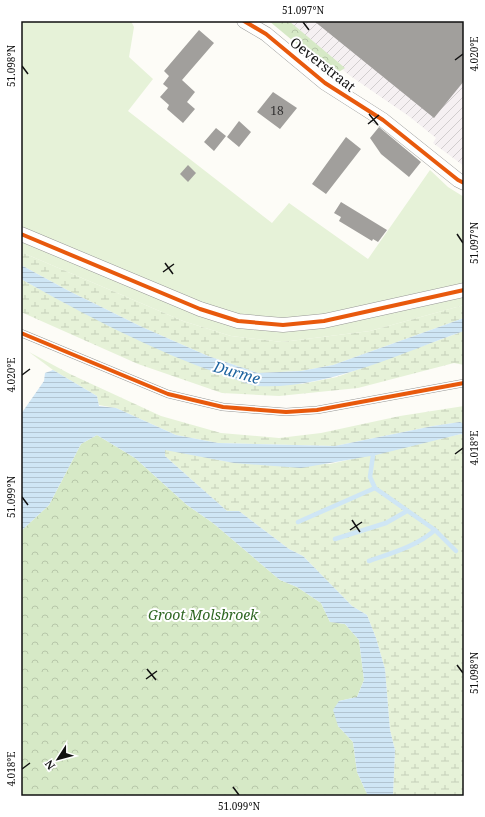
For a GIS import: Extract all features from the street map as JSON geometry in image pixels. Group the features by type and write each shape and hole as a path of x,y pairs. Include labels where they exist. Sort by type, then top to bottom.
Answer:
{"street":[{"name":"Oeverstraat","path":"244,21 266,34 324,83 383,120 458,180 464,183"},
{"path":"21,234 200,309 238,321 283,325 324,321 464,290"}],"lane":[{"path":"21,333 168,394 224,407 286,412 317,410 464,382"}],"shaded area":[{"path":"283,21 464,21 464,166 433,143 436,138 410,117 349,75"}],"green space":[{"path":"21,21 131,21 134,27 129,57 153,79 128,111 272,223 289,203 368,259 430,170 448,187 464,197 464,305 370,331 282,342 231,336 183,321 21,252"},
{"path":"269,21 289,21 345,68 334,75"},
{"path":"21,252 183,321 231,336 282,342 370,331 464,305 464,318 333,365 301,371 258,373 208,356 142,327 69,291 21,265"},
{"path":"21,279 63,302 137,338 204,368 302,384 337,377 464,331 464,365 454,363 358,388 279,396 222,393 138,364 21,312"},
{"path":"29,352 70,374 161,416 221,433 279,438 321,433 400,416 464,406 464,424 460,422 433,426 335,446 218,443 176,435 116,408 99,405 97,396 53,370"},
{"path":"461,434 464,436 464,796 393,796 395,750 390,730 385,669 376,638 367,615 352,606 303,556 289,549 239,511 227,511 165,456 165,449 234,463 330,464"},
{"name":"Groot Molsbroek","path":"97,435 135,458 187,505 213,523 280,580 297,587 321,603 330,622 345,624 359,640 364,680 357,697 339,701 338,726 353,742 357,772 368,796 21,796 21,531 49,505 81,444"}],"water":[{"name":"Durme","path":"21,265 69,291 142,327 208,356 258,373 301,371 333,365 464,318 464,331 389,359 336,376 284,386 258,386 245,383 171,355 120,332 21,279"},
{"path":"53,370 97,396 99,406 116,408 176,435 218,443 335,446 433,426 460,422 464,424 464,436 461,434 376,455 301,468 234,463 165,450 165,456 227,511 239,511 289,549 303,556 352,606 367,615 376,638 385,669 390,730 395,750 393,796 368,796 357,772 353,742 338,726 333,710 339,701 357,697 364,680 359,640 345,624 330,622 321,603 297,587 280,580 213,523 187,505 135,458 97,435 81,444 49,505 21,531 21,414 44,381 45,373"}],"building":[{"path":"314,21 464,21 464,81 434,118"},
{"path":"199,30 214,43 182,80 195,92 187,102 195,109 183,123 167,109 169,105 160,97 168,88 163,84 169,76 164,71"},
{"path":"273,92 297,108 280,129 257,112"},
{"path":"239,121 251,132 239,147 227,137"},
{"path":"379,127 421,162 409,177 381,154 370,138"},
{"path":"216,128 226,136 214,151 204,142"},
{"path":"346,137 361,149 326,194 312,184"},
{"path":"188,165 196,173 188,182 180,174"},
{"path":"341,202 387,230 378,242 373,239 372,241 339,221 341,217 334,213"}],"waterway":[{"path":"373,455 370,477 375,488 435,530 456,551"},
{"path":"298,522 375,488"},
{"path":"335,539 386,523 407,511"},
{"path":"369,561 412,545 428,536 435,530"}],"cycle path":[{"path":"244,21 266,34 325,83 383,120 458,180 464,183"},
{"path":"21,234 200,309 238,321 283,325 324,321 464,290"},
{"path":"21,333 168,394 223,407 286,412 317,410 464,383"}]}
